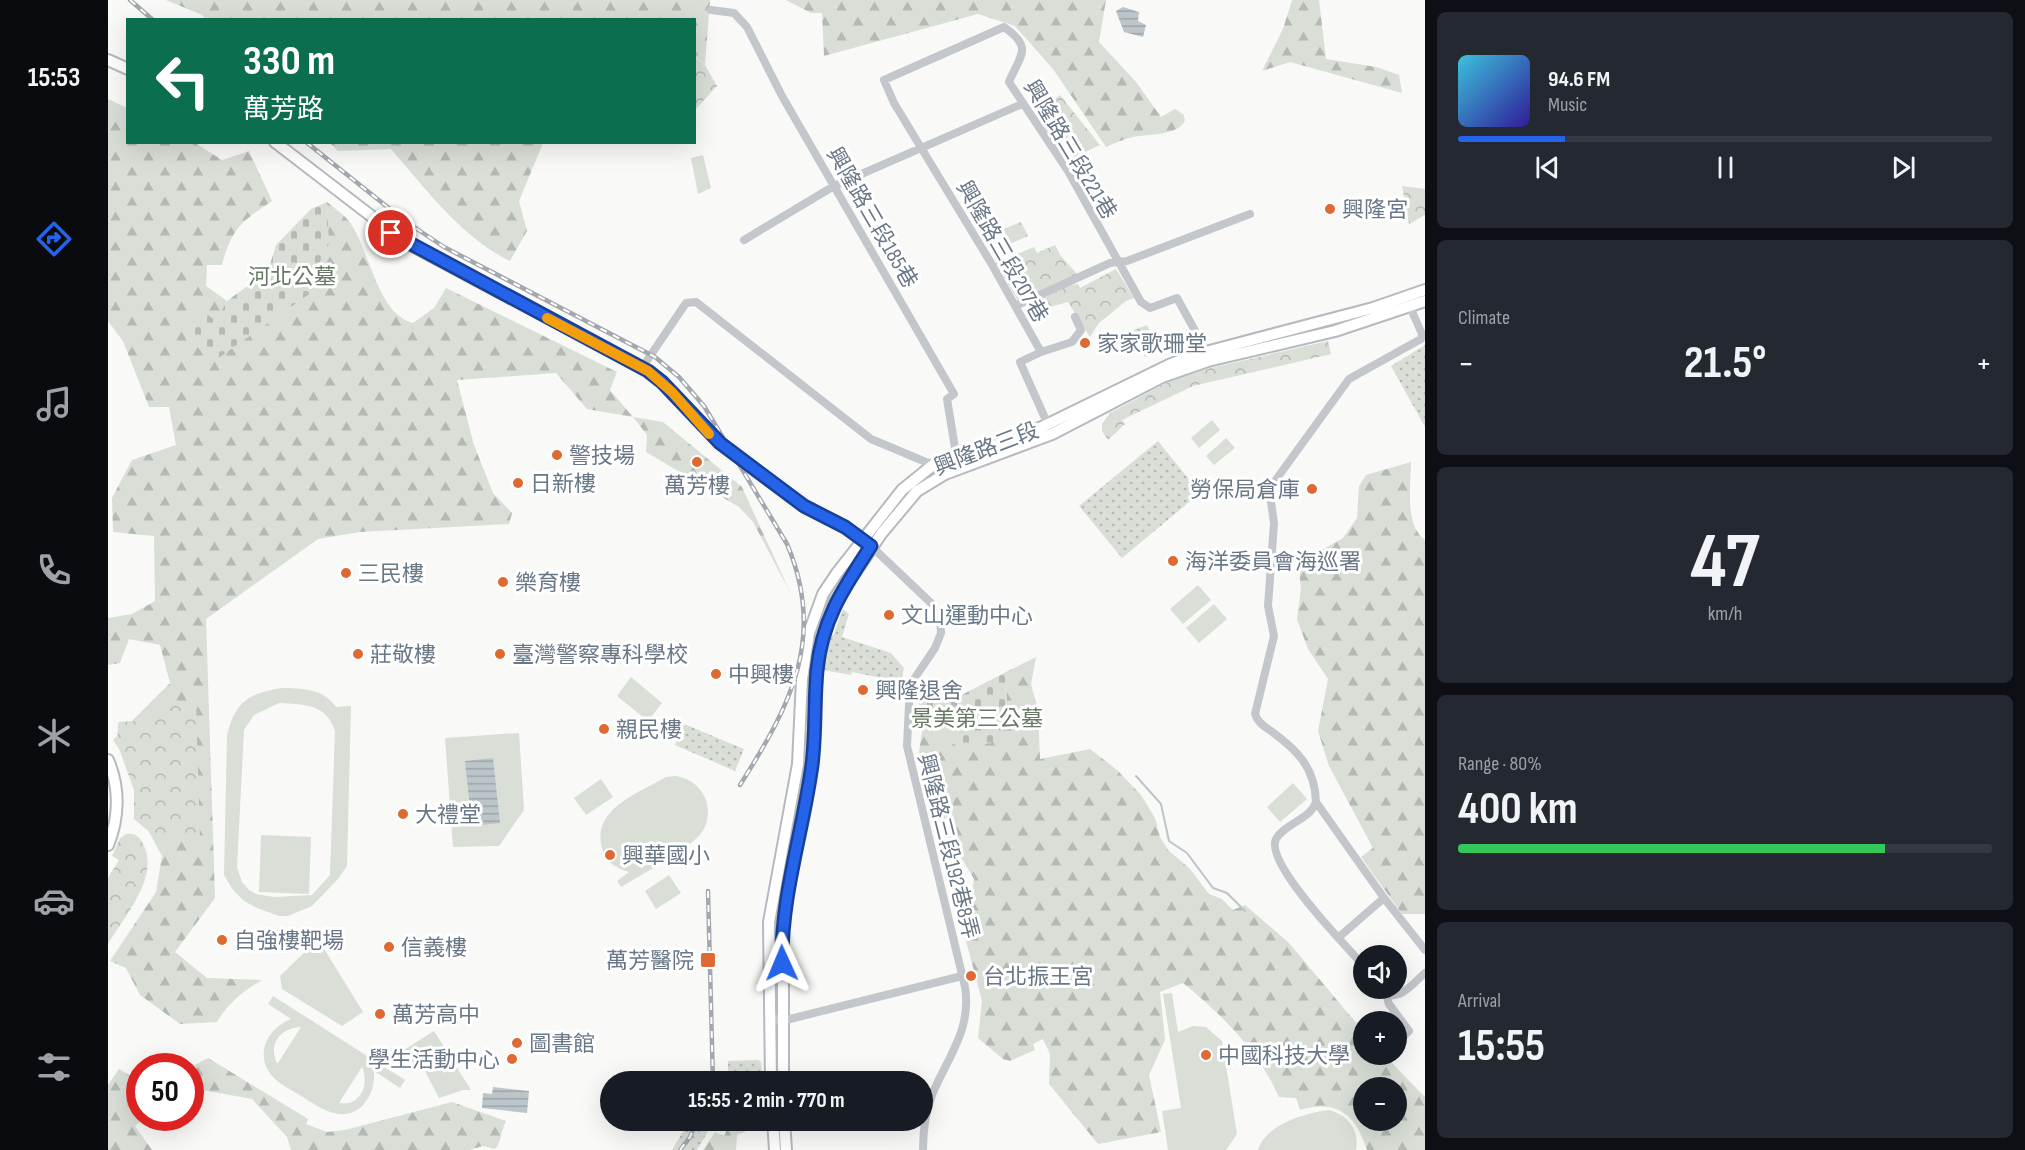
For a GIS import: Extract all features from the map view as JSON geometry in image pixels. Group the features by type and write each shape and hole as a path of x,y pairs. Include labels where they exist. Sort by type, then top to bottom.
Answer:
{"main road":[{"path":"108,60 126,68"},
{"path":"278,144 398,238 642,368 662,382 720,443 804,506 867,542"},
{"name":"興隆路三段","path":"1050,429 1160,368 1202,353 1299,329 1423,294"},
{"name":"興隆路三段","path":"783,1071 783,918 812,766 817,669 822,639 844,585 867,542 902,489 933,465 957,462 1050,429 1180,369 1335,330 1410,306 1423,294"},
{"name":"興隆路三段","path":"771,1071 768,922 798,764 802,679 808,633 823,594 867,542 917,491 957,462"},
{"path":"108,760 116,786 117,809 108,845"},
{"path":"774,1131 775,1150"},
{"path":"785,1131 786,1150"}],"street":[{"name":"興隆路三段185巷","path":"711,10 725,10 741,19 954,394 947,399 957,462"},
{"name":"興隆路三段207巷","path":"1004,27 884,80 1041,352 1020,362 1050,429"},
{"name":"興隆路三段221巷","path":"1004,27 1022,42 1023,56 1009,82 1068,171 1141,302 1150,308 1177,298 1198,338 1202,353"},
{"path":"744,240 834,186 1022,104"},
{"path":"1015,306 1110,262 1118,262 1250,214"},
{"path":"642,368 686,303 696,302 797,384 871,439 933,465"},
{"path":"1410,306 1422,334 1420,339 1349,379 1270,489 1274,523 1268,606 1274,636 1255,714 1261,724 1302,756 1310,770 1316,802 1384,898 1425,950"},
{"path":"1041,352 1072,342 1081,330 1075,317"},
{"name":"興隆路三段192巷8弄","path":"867,542 931,603 940,618 939,641 910,685 907,746 968,1001 964,1028 930,1102 924,1121 923,1150"},
{"path":"1316,802 1310,812 1279,836 1275,849 1286,874 1353,953"},
{"path":"1339,937 1384,898"},
{"path":"1407,988 1425,973"},
{"path":"770,1017 782,1021 962,976"}],"green space":[{"path":"166,0 710,0 705,65 696,57 696,18 204,18"},
{"path":"786,0 1106,0 1099,42 1136,82 1161,117 1175,109 1183,114 1185,120 1182,125 1170,132 1133,137 1106,147 1053,69 1015,26 978,14 824,56 822,13 811,13"},
{"path":"1292,0 1319,0 1326,59 1376,67 1399,75 1402,93 1290,62 1262,71 1283,29"},
{"path":"696,58 705,65 717,86 696,109"},
{"path":"1060,95 1100,145 1066,161 1035,117"},
{"path":"108,99 126,108 126,144 197,144 222,160 249,151 272,201 239,227 230,242 222,265 207,265 206,286 227,301 216,321 209,364 315,290 317,268 328,243 327,202 346,217 356,232 382,294 400,317 413,323 434,308 446,288 617,372 610,390 633,417 587,409 556,373 457,380 474,445 493,493 512,513 509,524 360,532 318,539 206,619 215,898 175,952 207,978 262,980 236,998 217,1022 180,1024 140,995 126,968 110,961 156,892 162,856 135,806 136,774 113,740 170,683 160,645 129,639 120,663 108,665 108,618 132,614 155,601 154,536 113,532 112,498 132,460 176,445 169,407 149,407 123,341 108,321"},
{"path":"331,144 543,144 519,201 527,231 510,261 492,251 460,226 391,149 338,151"},
{"path":"703,155 711,188 698,194 691,158"},
{"path":"1402,186 1425,189 1425,215 1409,224"},
{"name":"河北公墓","path":"327,202 329,243 317,268 315,290 210,364 185,329 202,310 216,321 227,301 268,271 276,245 311,209"},
{"path":"1021,222 1028,236 1010,244 1003,229"},
{"path":"1055,245 1060,255 1077,274 1018,301 996,263 1034,247 1037,253"},
{"path":"1116,269 1134,298 1126,301 1099,323 1090,337 1068,302 1035,311 1031,302 1063,286 1078,284 1080,288"},
{"path":"1147,325 1158,352 1145,357 1134,330"},
{"path":"1328,341 1331,354 1193,386 1122,420 1125,424 1108,440 1102,431 1102,424 1110,413 1170,381 1202,370"},
{"path":"1425,345 1425,427 1391,366"},
{"path":"633,417 663,422 742,487 791,594 753,522 739,507 646,452 647,435"},
{"path":"1212,420 1220,430 1199,448 1191,438"},
{"path":"1226,438 1235,448 1214,465 1206,456"},
{"path":"1158,441 1200,493 1122,558 1079,506"},
{"path":"1411,462 1411,515 1418,533 1425,540 1425,914 1402,914 1361,857 1373,848 1329,766 1318,731 1328,679 1308,649 1297,619 1301,589 1297,550 1318,552 1343,538 1357,518 1359,486 1366,475"},
{"path":"1198,585 1211,600 1183,624 1170,609"},
{"path":"1214,604 1227,619 1199,643 1186,628"},
{"path":"843,609 849,614 842,637 891,653 904,668 901,682 852,672 851,675 823,670 828,638 834,634"},
{"path":"1036,657 1031,684 1038,710 1040,759 1090,749 1117,770 1141,795 1155,818 1160,837 1168,850 1190,869 1209,894 1222,899 1233,910 1245,905 1289,943 1353,1019 1353,1065 1394,1065 1405,1077 1353,1077 1353,1122 1335,1109 1313,1107 1300,1110 1296,1098 1279,1097 1271,1080 1250,1049 1212,1008 1183,983 1160,992 1165,1040 1149,1075 1161,1132 1098,1144 1049,1084 1050,1054 1043,1039 1033,1044 1035,1050 1010,1061 1003,1059 978,1038 982,1001 965,937 974,879 933,811 940,793 919,752 924,719 958,747 1007,720 1006,672"},
{"name":"景美第三公墓","path":"1006,672 1007,720 992,743 958,747 924,719 918,701 952,700"},
{"path":"631,677 662,703 648,721 617,696"},
{"path":"281,688 312,691 325,696 336,707 351,706 347,866 312,906 288,916 279,916 244,901 233,890 224,875 227,735 235,714 245,701 260,693","holes":["279,703 313,707 326,715 335,731 330,875 312,895 274,897 256,894 242,882 237,867 244,730 254,715"]},
{"path":"196,701 200,837 159,840 134,819 134,790 117,743 118,722 153,720 162,703"},
{"path":"684,724 744,749 735,771 675,745"},
{"path":"519,733 524,810 499,846 453,847 445,738"},
{"path":"675,776 692,782 702,792 708,810 704,828 696,839 676,854 621,887 617,881 629,872 619,869 606,857 600,834 604,823 610,813 631,796 666,777"},
{"path":"601,779 613,797 586,815 574,798"},
{"path":"1293,783 1307,799 1280,822 1267,807"},
{"path":"126,834 135,835 144,846 147,871 138,897 108,944 108,878 119,860 112,856 120,838"},
{"path":"261,835 311,837 309,894 259,892"},
{"path":"669,875 681,893 656,909 645,891"},
{"path":"310,947 323,947 363,1012 342,1026 282,989 280,976"},
{"path":"1172,993 1178,1032 1193,1026 1206,1027 1222,1041 1237,1134 1226,1150 1168,1150 1162,1111 1181,1108 1163,994"},
{"path":"273,996 405,1080 400,1088 374,1071 369,1096 359,1109 343,1114 330,1112 317,1106 280,1083 268,1070 264,1061 266,1044 275,1029 291,1019 268,1004","holes":["301,1027 278,1063 277,1063 274,1050 278,1038 287,1030","362,1067 365,1081 358,1098 353,1102 339,1103"]},
{"path":"434,1031 471,1090 463,1090 439,1098 425,1071 399,1053"},
{"path":"208,1058 308,1119 306,1124 327,1132 345,1130 452,1102 506,1121 499,1144 495,1149 483,1146 469,1150 291,1150 287,1137 252,1099 204,1090 204,1060"},
{"path":"758,1060 761,1062 762,1071 728,1071 728,1061"},
{"path":"119,1069 126,1073 126,1131 139,1131 152,1150 108,1150 108,1085"},
{"path":"1407,1079 1425,1097 1425,1150 1367,1150 1359,1131 1407,1131"},
{"path":"1330,1110 1342,1116 1354,1131 1356,1150 1258,1150 1269,1133 1288,1121"},
{"path":"683,1131 708,1131 697,1150 672,1150"},
{"path":"726,1131 747,1131 737,1135 736,1150 703,1150 715,1132 724,1136"}],"shaded area":[{"path":"1123,7 1139,12 1138,21 1146,25 1143,37 1124,32 1116,11"},
{"path":"493,758 500,823 472,826 465,761"},
{"path":"493,1087 529,1091 527,1113 482,1108 483,1093 492,1094"}],"waterway":[{"path":"1136,776 1161,804 1169,841 1187,853 1213,888 1227,893 1245,911"}],"railway":[{"path":"130,0 151,18"},
{"path":"309,144 405,221 444,247 655,357 679,377 704,406 787,544 799,578 804,610 803,641 797,670 787,699 774,727 740,785"},
{"path":"708,891 713,1071"},
{"path":"680,1150 692,1131"}],"slow traffic":[{"path":"547,318 648,371 672,392 709,434"}],"place":[{"name":"興隆宮","path":"1330,209"},
{"name":"家家歌珊堂","path":"1085,343"},
{"name":"警技場","path":"557,455"},
{"name":"萬芳樓","path":"697,462"},
{"name":"日新樓","path":"518,483"},
{"name":"勞保局倉庫","path":"1312,489"},
{"name":"海洋委員會海巡署","path":"1173,561"},
{"name":"三民樓","path":"346,573"},
{"name":"樂育樓","path":"503,582"},
{"name":"文山運動中心","path":"889,615"},
{"name":"莊敬樓","path":"358,654"},
{"name":"臺灣警察專科學校","path":"500,654"},
{"name":"中興樓","path":"716,674"},
{"name":"興隆退舍","path":"863,690"},
{"name":"親民樓","path":"604,729"},
{"name":"大禮堂","path":"403,814"},
{"name":"興華國小","path":"610,855"},
{"name":"自強樓靶場","path":"222,940"},
{"name":"信義樓","path":"389,947"},
{"name":"萬芳醫院","path":"708,960"},
{"name":"台北振王宮","path":"971,976"},
{"name":"萬芳高中","path":"380,1014"},
{"name":"圖書館","path":"517,1043"},
{"name":"中國科技大學","path":"1206,1055"},
{"name":"學生活動中心","path":"512,1059"}],"route":[{"path":"391,233 441,262 648,371 672,392 701,426 720,443 804,506 835,521 871,546 835,602 822,639 817,669 812,766 790,872 783,918 782,963"}]}
